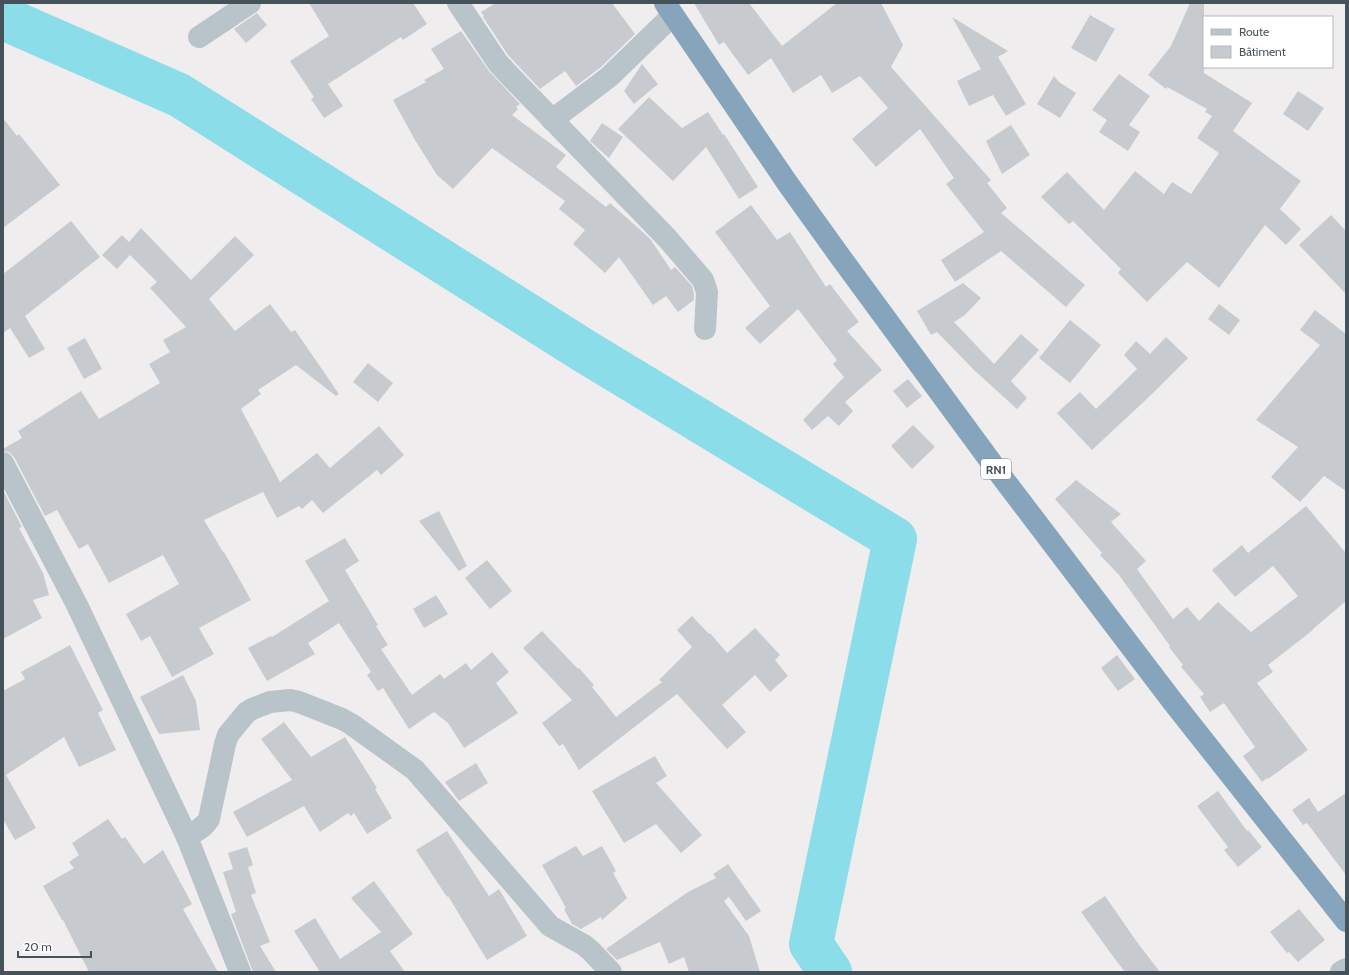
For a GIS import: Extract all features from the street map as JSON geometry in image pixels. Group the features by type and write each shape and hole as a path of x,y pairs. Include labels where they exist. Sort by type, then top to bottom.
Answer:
{"highway":[{"name":"RN1","path":"669,9 821,229 997,470 1173,702 1346,921"}],"street":[{"path":"199,37 250,3"},
{"path":"458,3 498,62 552,120 667,238 703,280 707,292 705,328"},
{"path":"552,120 610,77 669,9"},
{"path":"3,463 77,605 187,837 240,972"},
{"path":"187,837 206,824 209,818 224,744 228,735 246,713 270,702 290,700 299,702 351,724 415,770 550,926 584,945 611,972"},
{"path":"1341,972 1346,969"}],"building":[{"path":"309,3 413,3 427,24 403,40 401,37 328,84 343,106 324,118 311,99 314,97 290,61 329,36"},
{"path":"496,3 612,3 635,34 601,67 576,86 565,71 540,89 508,55 483,17 484,16 481,12"},
{"path":"694,3 749,3 782,46 837,3 881,3 903,45 891,67 991,180 987,183 1007,208 1001,213 1085,285 1066,307 1001,251 955,282 941,260 984,232 946,184 954,178 920,129 876,167 852,139 888,108 860,76 832,93 821,75 793,93 771,58 748,75 724,42 719,45"},
{"path":"1190,3 1204,3 1204,73 1252,103 1233,131 1301,181 1280,209 1301,229 1286,245 1265,225 1219,288 1187,262 1147,302 1118,273 1121,269 1073,221 1069,224 1041,197 1067,172 1104,210 1135,171 1164,194 1172,182 1191,194 1219,153 1197,138 1212,116 1205,112 1207,109 1167,87 1166,89 1148,75 1171,46"},
{"path":"257,13 267,25 246,43 234,29"},
{"path":"1090,15 1115,29 1096,62 1071,48"},
{"path":"952,17 1008,51 998,57 1026,104 1006,116 993,95 969,106 957,81 981,69"},
{"path":"461,31 489,71 520,104 516,107 518,109 512,115 566,155 556,167 606,207 610,203 646,235 671,270 675,267 692,286 694,300 678,312 666,296 653,305 619,257 605,273 573,244 585,230 559,209 565,201 492,148 453,189 437,175 415,140 393,100 426,82 424,80 444,69 431,49"},
{"path":"642,64 658,84 634,104 624,91"},
{"path":"1119,74 1150,96 1129,125 1140,132 1128,151 1099,132 1107,120 1092,110"},
{"path":"1054,76 1059,82 1076,93 1060,118 1037,104"},
{"path":"1298,91 1324,108 1308,131 1283,114"},
{"path":"649,97 682,128 708,112 758,187 739,199 706,147 673,181 618,129"},
{"path":"3,118 17,136 19,134 60,185 3,228"},
{"path":"602,123 623,137 609,158 590,141"},
{"path":"1011,125 1030,155 1002,174 986,141"},
{"path":"751,205 777,240 790,232 826,287 830,284 859,322 847,331 882,370 845,402 853,411 839,426 828,416 812,430 803,420 844,377 833,364 837,360 798,309 760,344 745,328 770,306 715,232"},
{"path":"1331,215 1346,231 1346,294 1299,245"},
{"path":"71,221 100,257 25,316 45,349 29,358 10,328 3,333 3,274"},
{"path":"141,228 191,280 235,236 254,255 209,299 235,331 270,304 291,332 295,330 339,394 336,396 296,365 258,390 261,394 241,409 280,482 317,453 330,468 379,426 404,455 381,475 377,470 323,513 312,500 302,509 299,506 277,518 263,492 204,520 251,600 199,628 214,654 172,677 150,636 141,641 126,614 179,584 163,555 109,583 88,544 79,549 57,510 45,516 14,457 9,452 3,451 3,449 22,438 18,431 81,391 99,419 160,383 149,364 170,352 163,340 186,327 150,288 157,282 130,255 117,269 102,255 122,235 129,242"},
{"path":"963,283 981,298 965,315 954,322 994,364 1021,334 1039,350 1011,381 1027,398 1017,409 974,370 937,332 931,335 917,311"},
{"path":"1219,304 1240,320 1229,335 1208,319"},
{"path":"1315,310 1346,334 1346,491 1324,476 1300,502 1271,477 1298,447 1256,420 1320,345 1300,330"},
{"path":"1070,320 1101,345 1070,383 1039,358"},
{"path":"1166,337 1188,358 1092,450 1057,413 1080,392 1096,409 1137,369 1124,355 1136,341 1150,354"},
{"path":"85,338 102,369 84,379 67,348"},
{"path":"368,363 393,383 378,402 353,382"},
{"path":"908,379 922,396 907,408 893,391"},
{"path":"913,425 935,447 912,469 891,446"},
{"path":"1076,480 1121,514 1111,522 1146,561 1137,569 1173,619 1187,607 1199,621 1218,602 1251,632 1298,596 1273,566 1235,597 1212,570 1242,545 1248,553 1306,506 1346,553 1346,601 1313,630 1268,665 1273,672 1257,683 1308,750 1262,782 1243,756 1255,747 1224,703 1210,712 1200,697 1204,694 1181,667 1183,665 1119,575 1100,555 1102,553 1055,499"},
{"path":"3,490 22,527 19,528 43,573 49,595 33,600 42,618 3,639"},
{"path":"439,511 467,566 459,571 419,521"},
{"path":"345,538 359,561 345,570 378,625 376,626 388,645 381,649 412,695 440,674 444,679 466,663 471,670 492,652 509,672 496,683 518,713 464,748 448,723 434,712 409,729 383,688 378,691 367,675 371,672 339,623 308,643 315,654 267,681 248,648 271,636 272,637 329,601 305,561"},
{"path":"487,560 512,591 490,609 465,578"},
{"path":"436,595 448,614 424,628 413,609"},
{"path":"692,616 709,634 710,633 727,653 755,628 780,655 775,660 788,676 770,692 755,675 722,705 746,732 727,749 677,694 579,770 563,744 559,746 542,723 572,700 523,648 542,631 594,685 592,687 616,717 662,682 659,680 692,647 677,630"},
{"path":"70,645 103,710 98,713 116,750 79,767 64,737 6,775 36,828 15,840 3,819 3,691 25,679 21,672"},
{"path":"1117,655 1135,679 1118,691 1101,668"},
{"path":"183,675 196,701 200,730 159,734 140,697"},
{"path":"284,722 311,757 345,737 377,788 375,789 392,818 367,834 354,813 351,816 348,813 320,832 304,806 247,837 233,812 292,780 261,739"},
{"path":"655,756 667,776 656,783 702,835 681,853 656,824 624,843 592,791"},
{"path":"476,763 488,783 459,801 445,782"},
{"path":"1218,791 1247,831 1248,830 1262,847 1238,867 1224,850 1228,847 1197,806"},
{"path":"1346,793 1346,875 1307,823 1303,825 1292,810 1309,798 1318,812"},
{"path":"108,819 122,839 125,837 144,864 163,850 192,904 183,909 218,972 89,972 63,920 43,886 74,868 69,862 79,855 72,843"},
{"path":"447,831 489,896 499,889 527,936 487,960 448,896 447,897 416,850"},
{"path":"576,846 583,856 602,846 616,871 613,873 627,898 602,920 601,917 581,929 572,924 564,909 566,908 542,865"},
{"path":"247,847 253,865 248,867 256,893 251,895 270,942 260,946 276,972 253,972 231,914 236,912 223,872 233,869 228,853"},
{"path":"728,864 761,911 746,921 729,897 724,901 749,936 760,972 689,972 684,957 669,964 660,942 617,960 606,949 688,892 716,878 713,874"},
{"path":"374,881 413,934 390,951 405,972 320,972 294,931 315,918 340,959 381,932 351,898"},
{"path":"1105,896 1160,972 1125,972 1112,955 1081,912"},
{"path":"1299,909 1325,940 1298,962 1289,952 1287,953 1270,932"}],"waterway":[{"path":"3,18 179,95 586,352 895,539 811,944 830,972"}]}
